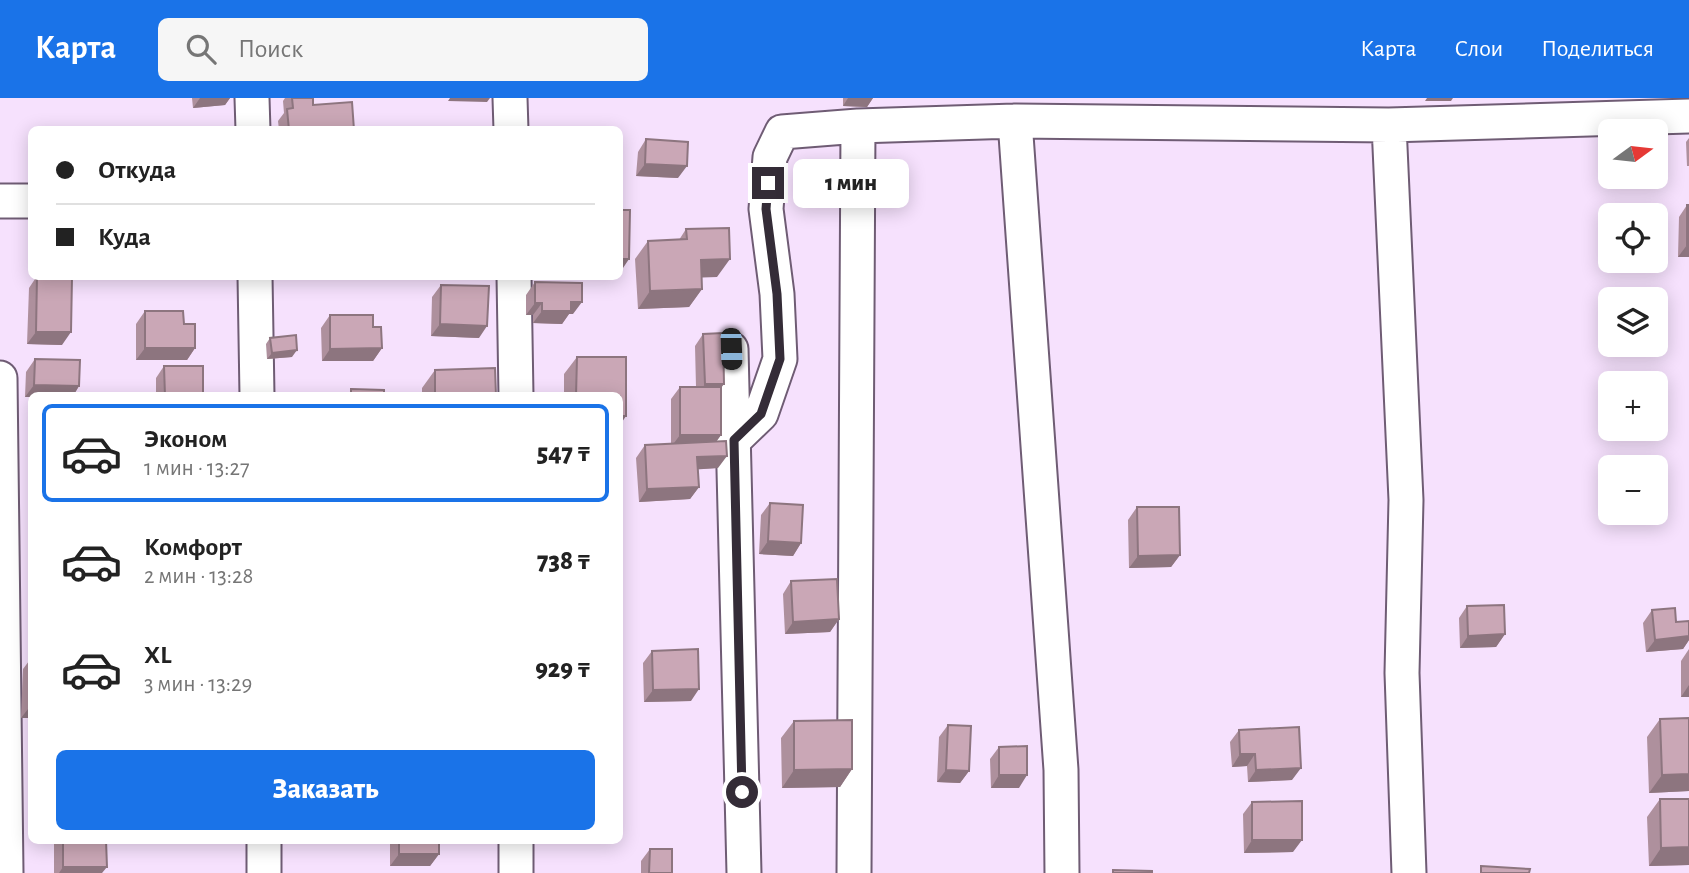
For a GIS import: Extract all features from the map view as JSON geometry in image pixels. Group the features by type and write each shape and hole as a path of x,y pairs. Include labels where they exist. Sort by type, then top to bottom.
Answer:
{"street":[{"path":"252,98 253,126"},
{"path":"510,98 511,126"},
{"path":"734,440 761,414 780,359 777,294 766,209 770,157 782,132 858,126 1015,121 1389,125 1689,116"},
{"path":"1015,121 1061,770 1062,873"},
{"path":"1389,125 1406,500 1402,673 1409,873"},
{"path":"854,873 858,126"},
{"path":"0,201 28,201"},
{"path":"255,280 257,392"},
{"path":"514,280 516,392"},
{"path":"731,349 744,873"},
{"path":"0,378 6,873"},
{"path":"264,844 264,873"},
{"path":"516,844 516,873"}],"building":[{"path":"292,98 313,98 313,105 352,102 354,126 289,126 287,109 293,108"},
{"path":"646,139 688,142 687,166 645,164"},
{"path":"1689,205 1689,245 1687,245"},
{"path":"623,210 630,210 629,259 623,259"},
{"path":"729,228 730,259 701,260 702,289 650,291 648,241 687,239 686,229"},
{"path":"37,280 72,280 71,332 36,332"},
{"path":"535,282 582,283 582,302 571,302 571,311 542,311 542,303 535,303"},
{"path":"441,285 489,286 487,326 440,324"},
{"path":"145,311 183,311 184,324 195,324 195,348 145,348"},
{"path":"330,315 373,315 373,327 381,327 382,348 330,349"},
{"path":"723,333 724,384 705,384 703,334"},
{"path":"296,335 297,350 272,353 270,338"},
{"path":"577,357 626,357 626,416 623,416 623,392 576,392"},
{"path":"35,359 80,360 79,386 34,385"},
{"path":"164,366 203,366 203,392 165,392"},
{"path":"495,368 496,392 435,392 435,370"},
{"path":"680,387 721,387 721,435 680,435"},
{"path":"351,389 384,390 384,392 351,392"},
{"path":"726,441 727,456 697,457 699,487 647,489 645,445"},
{"path":"770,503 803,505 801,543 768,541"},
{"path":"1137,507 1179,507 1180,555 1138,556"},
{"path":"837,579 839,619 793,622 791,581"},
{"path":"1504,605 1505,634 1468,636 1467,606"},
{"path":"1675,608 1676,622 1689,621 1689,636 1655,640 1652,610"},
{"path":"698,649 699,689 653,690 652,651"},
{"path":"1689,718 1689,774 1662,775 1660,719"},
{"path":"852,720 852,769 794,770 794,721"},
{"path":"948,725 971,726 969,771 946,770"},
{"path":"1299,727 1301,768 1256,770 1255,754 1240,754 1239,730"},
{"path":"1027,746 1027,775 999,775 999,747"},
{"path":"1660,799 1689,799 1689,847 1661,848"},
{"path":"1302,801 1302,840 1252,840 1252,802"},
{"path":"63,844 106,844 107,867 63,867"},
{"path":"399,844 439,844 439,854 399,854"},
{"path":"650,849 672,849 672,873 649,873"},
{"path":"1481,866 1530,869 1529,873 1481,873"},
{"path":"1113,870 1152,871 1152,873 1113,873"}],"route":[{"path":"742,792 734,440 761,414 780,359 777,294 766,209 768,183"}]}
